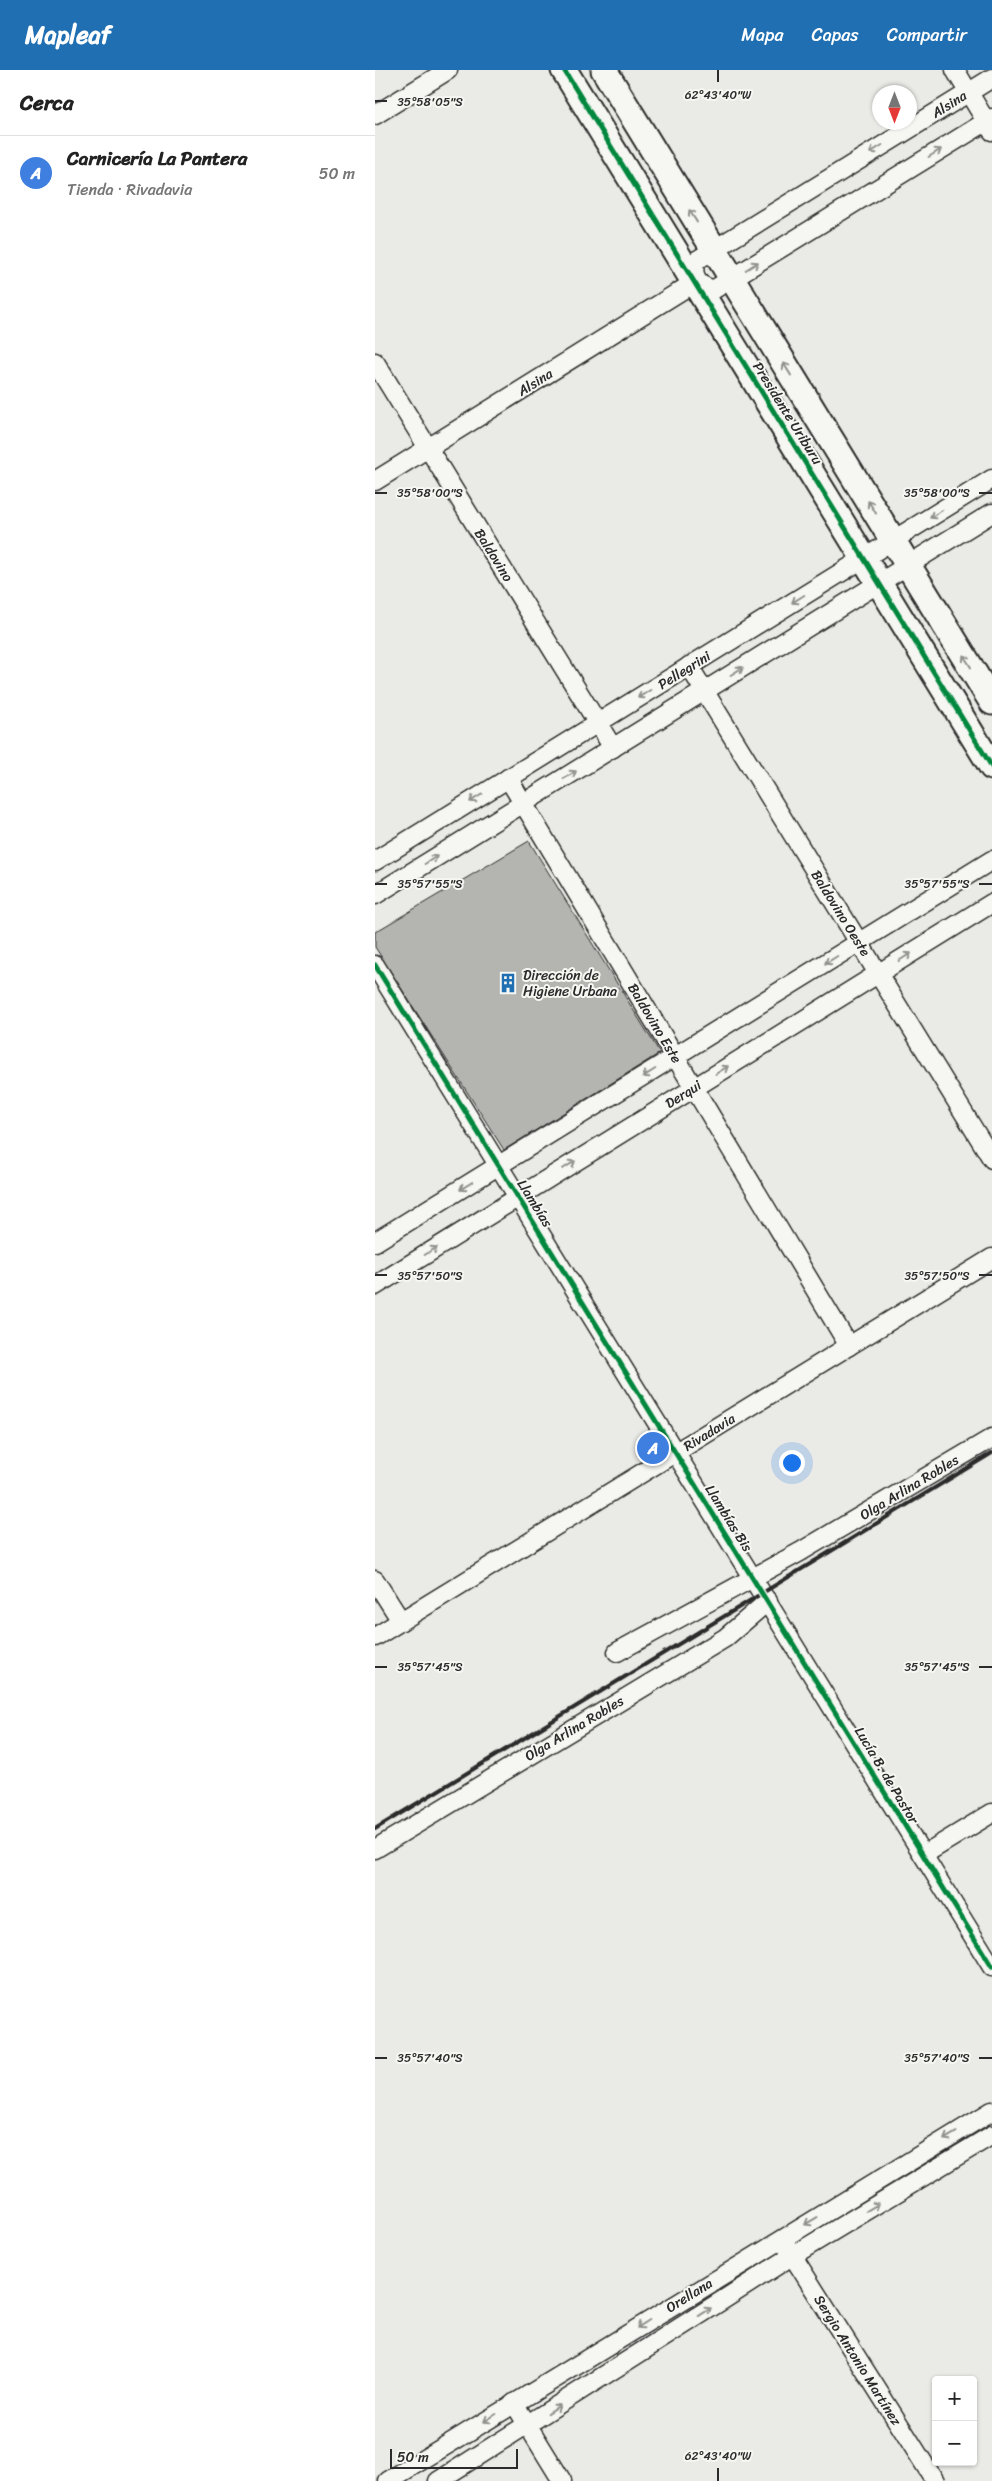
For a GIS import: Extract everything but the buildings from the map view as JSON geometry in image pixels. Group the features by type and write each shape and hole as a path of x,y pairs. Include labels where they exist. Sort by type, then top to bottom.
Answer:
{"street":[{"path":"375,115 449,70"},
{"name":"Presidente Uriburu","path":"564,70 992,767"},
{"name":"Presidente Uriburu","path":"604,70 992,702"},
{"path":"695,282 713,290 990,123 955,70"},
{"name":"Alsina","path":"375,481 695,282 694,262 992,78"},
{"name":"Baldovino","path":"375,362 613,748"},
{"name":"Pellegrini","path":"375,861 992,479"},
{"name":"Pellegrini","path":"375,895 992,513"},
{"name":"Baldovino Oeste","path":"689,666 992,1159"},
{"name":"Baldovino Este","path":"508,778 849,1346"},
{"path":"375,1242 992,860"},
{"name":"Derqui","path":"375,1286 992,903"},
{"name":"Llambías","path":"375,965 675,1453"},
{"name":"Rivadavia","path":"375,1637 992,1258"},
{"name":"Olga Arlina Robles","path":"617,1652 753,1579 992,1438"},
{"name":"Llambías Bis","path":"675,1453 766,1597"},
{"path":"375,1580 401,1622"},
{"name":"Olga Arlina Robles","path":"375,1849 725,1638 766,1597"},
{"name":"Lucía B. de Pastor","path":"766,1597 992,1967"},
{"path":"923,1855 992,1813"},
{"name":"Orellana","path":"387,2481 992,2111"},
{"name":"Orellana","path":"438,2481 792,2256 992,2134"},
{"name":"Sergio Antonio Martínez","path":"782,2238 935,2481"},
{"path":"514,2403 562,2481"}],"railway":[{"path":"375,1829 992,1453"}],"cycle path":[{"path":"564,70 992,767"},
{"path":"375,965 992,1967"}],"place":[{"name":"Dirección de Higiene Urbana","path":"508,983"},
{"name":"Carnicería La Pantera","path":"653,1448"}]}
